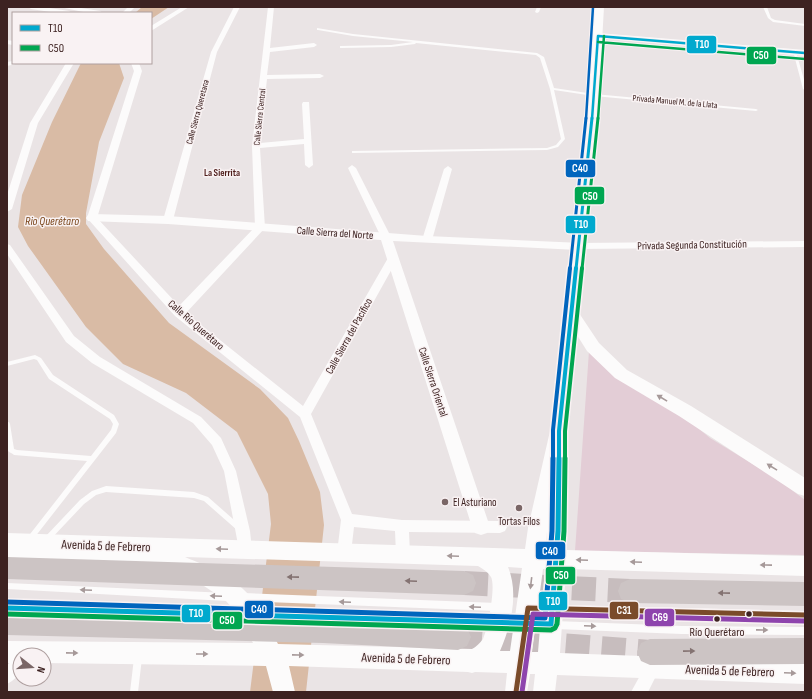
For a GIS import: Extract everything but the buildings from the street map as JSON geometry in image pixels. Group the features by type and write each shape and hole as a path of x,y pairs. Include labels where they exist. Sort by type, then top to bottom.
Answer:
{"highway":[{"path":"7,568 464,582"},
{"path":"630,591 805,594"},
{"name":"Avenida 5 de Febrero","path":"7,622 324,630 458,637"},
{"name":"Avenida 5 de Febrero","path":"651,660 805,651"}],"main road":[{"path":"516,692 525,613 538,528 559,431 594,95 599,7"},
{"path":"572,315 593,347 621,374 685,411 805,488"},
{"path":"544,692 557,560 559,431"},
{"name":"Avenida 5 de Febrero","path":"25,543 250,544 337,552 557,560 805,566"},
{"path":"7,556 174,562 208,577 232,593 245,607 277,664 284,692"},
{"path":"472,662 485,654 492,645 496,637 502,612 501,574 496,568 481,557"},
{"name":"Avenida 5 de Febrero","path":"52,656 138,654 320,655 547,664 651,660 805,673"}],"street":[{"path":"31,7 63,12"},
{"path":"63,7 83,8 97,12"},
{"path":"152,28 186,7"},
{"name":"Calle Sierra Queretana","path":"168,220 214,52 237,7"},
{"name":"Calle Sierra Central","path":"260,228 256,146 271,7"},
{"path":"598,36 805,53"},
{"path":"266,50 314,45"},
{"path":"7,209 34,123 69,64"},
{"path":"92,218 138,71 138,68 135,64"},
{"path":"264,78 320,76"},
{"path":"306,104 309,165"},
{"path":"256,146 308,141"},
{"path":"352,168 386,237"},
{"path":"427,240 448,169"},
{"name":"Calle Sierra del Norte","path":"92,218 168,220 427,240 578,246"},
{"name":"Calle Río Querétaro","path":"92,218 179,313 305,414 348,520 337,552"},
{"path":"179,313 260,228"},
{"name":"Calle Sierra Oriental","path":"386,237 481,527"},
{"name":"Privada Segunda Constitución","path":"578,246 805,244"},
{"path":"7,247 70,339 96,360 197,420 218,442 230,471 250,544"},
{"name":"Calle Sierra del Pacífico","path":"305,414 393,258"},
{"path":"348,520 402,526 500,527"},
{"path":"402,526 403,554"},
{"path":"639,692 651,660"}],"lane":[{"path":"537,12 539,7"},
{"path":"765,7 770,18 774,21 805,25"},
{"path":"318,29 353,35 537,54 542,57 552,89 563,139 557,146 547,149 352,152"},
{"path":"341,47 391,46 419,42"},
{"path":"794,52 805,89"},
{"name":"Privada Manuel M. de la Llata","path":"552,89 594,95 756,110"},
{"path":"7,364 30,358 39,359 51,377 112,417 116,424 114,431 25,543"},
{"path":"7,424 9,445 11,450 16,453 92,459"},
{"path":"25,543 94,493 106,489 194,495 206,499 250,544"},
{"path":"7,586 525,613 682,630 805,631"},
{"path":"7,608 502,612"},
{"path":"525,613 552,617 805,615"},
{"path":"134,692 138,654"}],"shaded area":[{"path":"589,351 659,396 710,438 777,479 805,500 805,555 575,551"}],"water":[{"path":"142,7 169,7 152,18 152,12 136,12"},
{"name":"Rio Querétaro","path":"81,64 119,64 124,78 99,142 86,213 86,224 104,249 169,323 260,389 288,418 299,441 320,492 324,525 306,692 250,692 271,524 268,494 237,432 186,393 123,364 86,327 28,246 18,227 22,195 52,122"}],"tunnel":[{"path":"464,583 630,591"},
{"path":"458,637 650,652"}],"transit line":[{"name":"C40","path":"7,602 545,618 552,531 553,430 588,95 593,7"},
{"name":"T10","path":"598,36 805,53"},
{"name":"T10","path":"7,608 551,624 558,531 559,431 594,95 598,36"},
{"name":"C50","path":"7,614 551,630 555,628 557,624 564,531 565,431 600,96 604,36"},
{"name":"C50","path":"598,42 805,59"},
{"name":"C31","path":"516,692 528,608 805,615"},
{"name":"C69","path":"522,692 533,614 805,621"}],"place":[{"name":"El Asturiano","path":"445,502"},
{"name":"Tortas Filos","path":"519,508"},
{"name":"Río Querétaro","path":"717,619"}],"district":[{"name":"La Sierrita","path":"222,173"}]}
